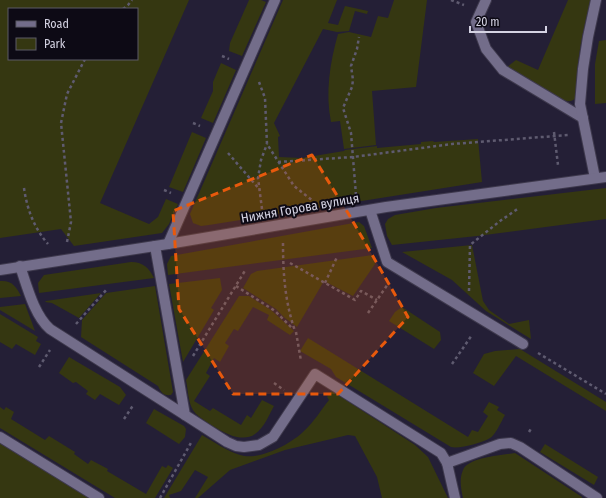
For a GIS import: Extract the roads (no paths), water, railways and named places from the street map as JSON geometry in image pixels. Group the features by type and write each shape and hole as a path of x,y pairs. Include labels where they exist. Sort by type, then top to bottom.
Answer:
{"street":[{"path":"168,244 275,0"},
{"path":"486,0 476,22 486,49 503,70 583,118"},
{"path":"595,178 580,104 583,69 596,0"},
{"name":"Нижня Горова вулиця","path":"0,270 168,244 340,214 606,177"},
{"path":"370,210 387,262 523,344"},
{"path":"155,246 185,415"},
{"path":"20,266 39,316 44,324 227,442 236,446 244,447 259,445 273,437 315,374 441,453 446,463 455,498"},
{"path":"0,437 99,498"},
{"path":"446,463 500,444 511,443 520,447 597,498"}]}
